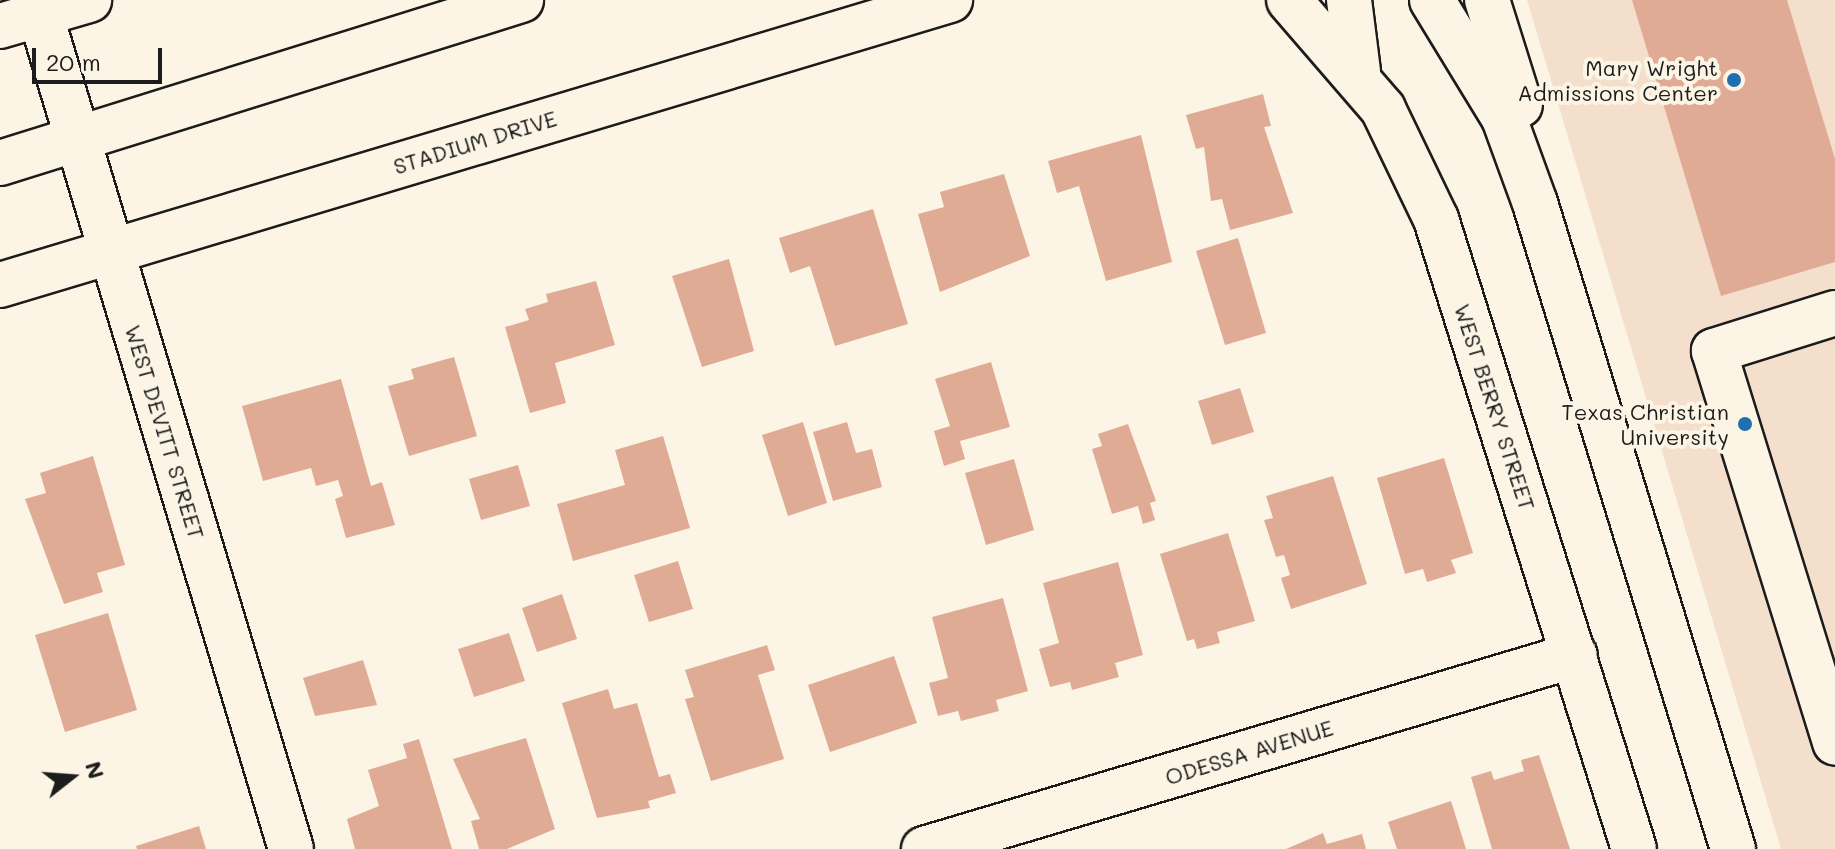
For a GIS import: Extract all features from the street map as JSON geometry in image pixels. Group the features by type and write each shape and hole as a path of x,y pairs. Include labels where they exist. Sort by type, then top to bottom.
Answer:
{"main road":[{"path":"25,14 89,0"},
{"path":"0,163 82,140 521,0"},
{"name":"STADIUM DRIVE","path":"0,285 950,0"},
{"name":"WEST BERRY STREET","path":"1289,0 1358,71 1405,147 1436,219 1634,849"},
{"path":"1349,0 1358,71"},
{"path":"1432,0 1504,118 1564,294 1733,849"},
{"path":"1487,0 1539,164 1564,294"},
{"name":"WEST DEVITT STREET","path":"25,14 82,140 110,252 291,849"},
{"path":"1835,314 1714,351 1835,743"},
{"name":"ODESSA AVENUE","path":"924,849 1575,655"}],"shaded area":[{"name":"Texas Christian University","path":"1527,0 1835,0 1835,849 1781,849"}],"building":[{"name":"Mary Wright Admissions Center","path":"1632,0 1787,0 1835,159 1835,262 1721,296"},
{"path":"1263,94 1271,126 1264,127 1293,213 1230,230 1222,199 1211,201 1204,147 1196,149 1186,115"},
{"path":"1141,135 1172,262 1106,281 1079,186 1057,193 1048,161"},
{"path":"1004,174 1030,256 940,292 918,214 944,207 940,192"},
{"path":"873,209 908,324 835,346 810,266 790,273 779,238"},
{"path":"1238,238 1266,333 1225,345 1196,251"},
{"path":"729,259 754,351 702,367 672,276"},
{"path":"596,281 615,345 555,363 566,403 530,413 505,327 529,320 525,309 548,302 546,294"},
{"path":"454,357 477,436 409,456 388,386 414,379 411,369"},
{"path":"991,362 1010,427 960,441 965,459 944,466 934,431 950,426 935,379"},
{"path":"341,379 371,486 382,482 395,525 346,538 335,499 343,496 338,480 316,486 311,468 263,481 242,406"},
{"path":"1240,388 1254,432 1212,445 1198,401"},
{"path":"803,422 827,503 788,516 762,435"},
{"path":"847,422 856,453 872,449 882,487 833,501 813,432"},
{"path":"1128,424 1156,501 1150,503 1155,520 1143,524 1138,506 1112,514 1092,449 1102,446 1098,434"},
{"path":"663,436 690,528 573,561 557,504 625,485 615,450"},
{"path":"93,456 125,565 97,573 103,592 64,604 25,499 46,493 40,473"},
{"path":"1444,458 1473,553 1451,560 1456,573 1427,582 1423,569 1405,574 1377,478"},
{"path":"1014,459 1034,530 986,545 965,473"},
{"path":"518,465 530,506 481,520 469,479"},
{"path":"1333,476 1367,584 1291,609 1281,578 1290,575 1284,555 1276,557 1264,520 1273,518 1266,496"},
{"path":"1228,533 1255,621 1217,632 1220,643 1197,649 1194,639 1187,641 1160,554"},
{"path":"678,561 693,609 649,622 634,575"},
{"path":"1118,562 1143,655 1115,663 1119,677 1072,690 1070,682 1050,687 1039,649 1059,643 1043,583"},
{"path":"562,594 577,639 537,652 522,608"},
{"path":"1003,598 1028,691 996,700 999,711 961,721 958,711 938,716 929,683 948,678 932,617"},
{"path":"108,613 137,710 65,732 35,635"},
{"path":"509,633 525,681 474,697 458,649"},
{"path":"767,645 775,670 758,675 784,759 711,781 685,699 694,697 685,670"},
{"path":"894,656 917,723 830,752 808,685"},
{"path":"363,660 377,705 315,716 303,678"},
{"path":"608,689 614,709 637,703 659,777 670,774 676,793 648,801 650,808 597,818 562,703"},
{"path":"526,738 555,829 507,849 479,849 471,821 480,819 453,759"},
{"path":"419,739 452,849 355,849 347,819 379,806 368,770 407,758 403,744"},
{"path":"1539,755 1570,849 1492,849 1471,777 1491,771 1494,780 1524,771 1521,760"},
{"path":"1451,801 1466,849 1397,849 1388,822"},
{"path":"199,826 206,849 137,849 136,846"},
{"path":"1323,833 1327,844 1362,834 1366,849 1286,849"}],"place":[{"name":"Mary Wright Admissions Center","path":"1734,80"},
{"name":"Texas Christian University","path":"1745,424"}]}
